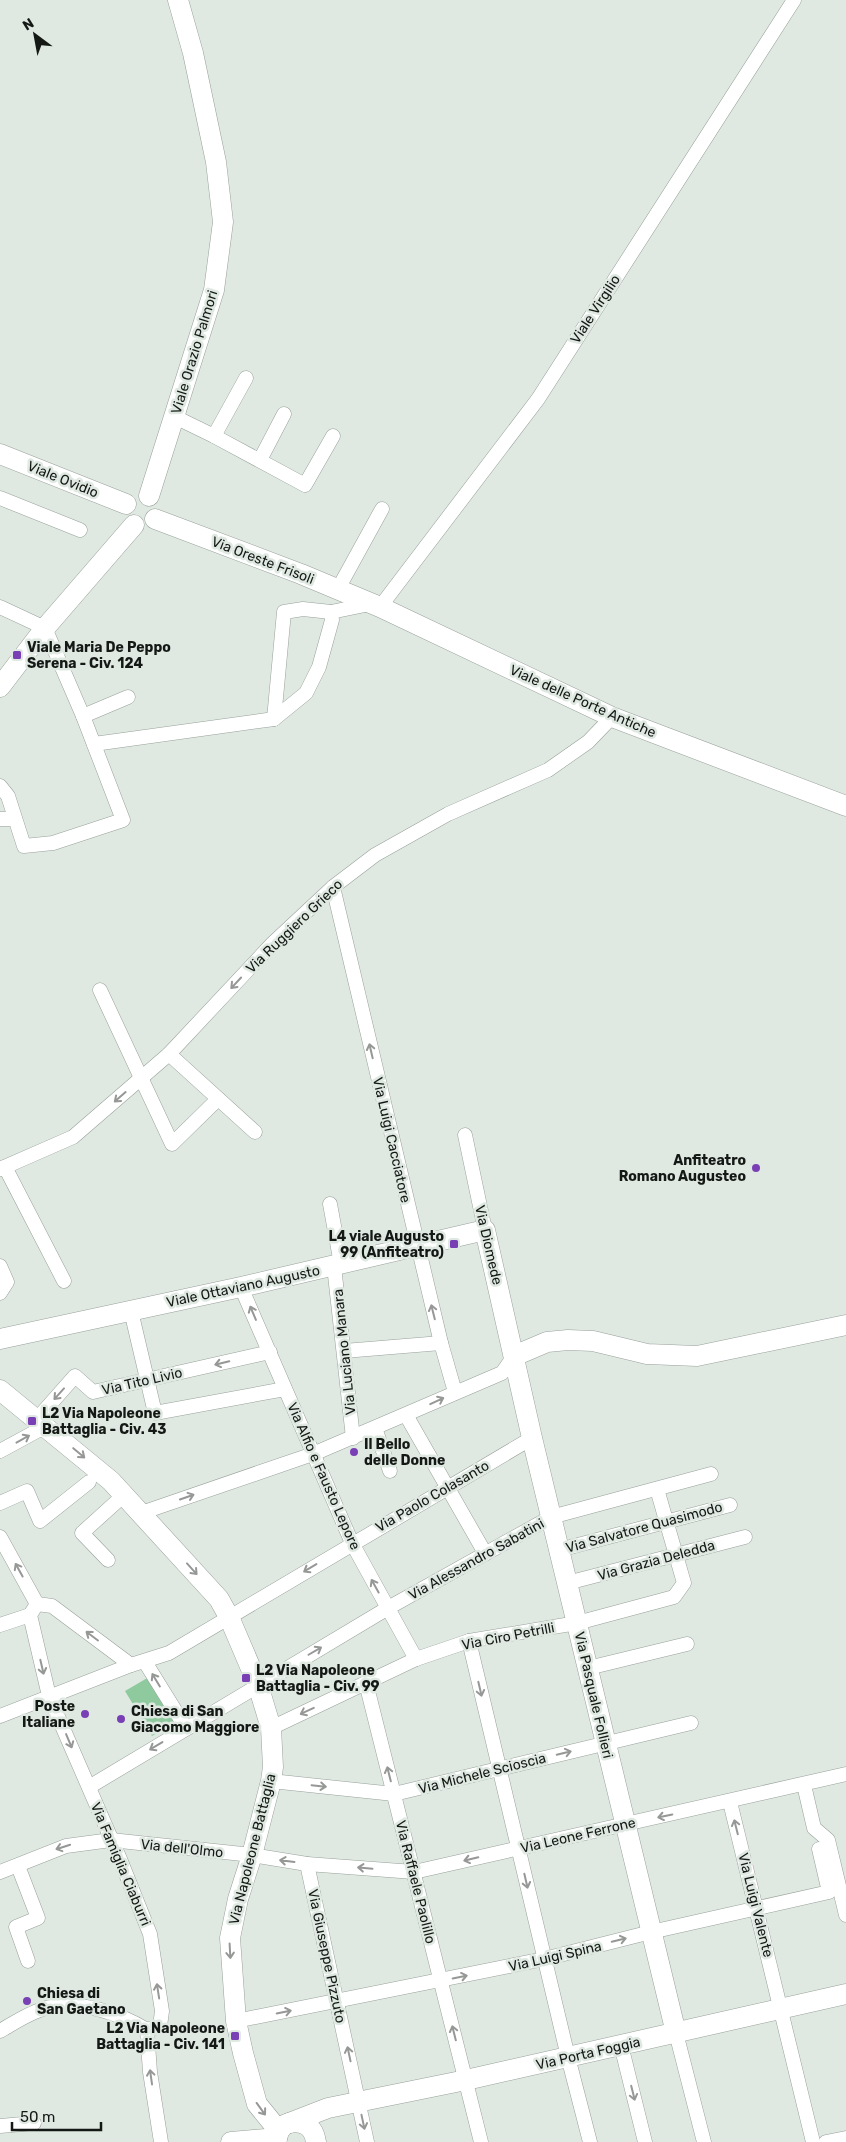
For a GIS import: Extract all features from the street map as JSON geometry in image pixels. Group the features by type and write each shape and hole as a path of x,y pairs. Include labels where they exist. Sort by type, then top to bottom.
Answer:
{"main road":[{"name":"Viale Orazio Palmori","path":"149,496 214,290 222,222 216,162 193,53 178,0"},
{"name":"Viale Ovidio","path":"0,454 126,504"},
{"path":"138,495 149,496 157,507 155,519 148,525 134,525 126,517 126,504 130,499 138,495"},
{"name":"Via Oreste Frisoli","path":"155,519 375,605"},
{"path":"0,686 45,628 134,525"},
{"name":"Viale delle Porte Antiche","path":"375,605 612,717 846,806"},
{"name":"Viale Ottaviano Augusto","path":"3,1335 131,1311 242,1287 485,1230"},
{"name":"Via Diomede","path":"485,1230 514,1356"},
{"path":"514,1356 547,1342 568,1340 593,1341 647,1354 697,1356 846,1324"},
{"name":"Via Pasquale Follieri","path":"514,1356 532,1438 676,2033"},
{"name":"Via Napoleone Battaglia","path":"0,1390 101,1472 219,1598 258,1685 271,1728 273,1768 252,1854 238,1899 230,1938 236,2021 257,2104 280,2133"},
{"name":"Via Porta Foggia","path":"280,2133 328,2108 568,2058 846,1994"},
{"path":"316,2142 328,2108"},
{"path":"231,2142 280,2133 302,2122 309,2126 315,2134 316,2142"}],"street":[{"name":"Viale Virgilio","path":"375,605 538,398 794,0"},
{"path":"214,436 246,378"},
{"path":"260,460 284,414"},
{"path":"175,417 305,485 333,436"},
{"path":"0,498 80,530"},
{"path":"338,589 382,509"},
{"path":"274,719 284,612 303,609 331,612 375,605"},
{"path":"0,607 45,628 94,744 123,820 53,843 24,846 8,796 0,786"},
{"path":"94,744 274,719 306,693 319,667 332,620 331,612"},
{"path":"82,716 128,697"},
{"name":"Via Ruggiero Grieco","path":"3,1168 73,1137 169,1054 273,943 333,887 375,855 448,814 548,770 588,742 612,717"},
{"path":"0,819 15,819"},
{"name":"Via Luigi Cacciatore","path":"333,887 441,1343 455,1392"},
{"path":"100,990 172,1144 218,1099"},
{"path":"169,1054 255,1132"},
{"name":"Via Diomede","path":"465,1135 485,1230"},
{"path":"3,1168 64,1281"},
{"name":"Via Luciano Manara","path":"330,1204 338,1265 353,1438"},
{"path":"0,1266 7,1282 0,1292"},
{"name":"Via Alfio e Fausto Lepore","path":"242,1287 352,1543 416,1659"},
{"path":"131,1311 156,1413 286,1389"},
{"path":"344,1351 441,1343"},
{"name":"Via Tito Livio","path":"41,1422 75,1376 93,1392 270,1352"},
{"path":"141,1513 313,1454 353,1438 502,1373 514,1356"},
{"path":"406,1415 485,1553"},
{"path":"0,1451 41,1422"},
{"path":"374,1428 390,1471"},
{"name":"Via Paolo Colasanto","path":"0,1716 131,1665 169,1653 448,1486 532,1438"},
{"name":"Via Alessandro Sabatini","path":"89,1787 388,1608 551,1517 711,1474"},
{"path":"0,1503 27,1490 40,1521 89,1482"},
{"name":"Via Ciro Petrilli","path":"271,1728 416,1659 469,1641 577,1623 674,1597 684,1583 657,1489"},
{"path":"108,1560 82,1533 124,1495"},
{"name":"Via Salvatore Quasimodo","path":"559,1550 730,1505"},
{"name":"Via Famiglia Ciaburri","path":"0,1537 33,1610 49,1696 112,1840 150,1934 162,2011 160,2026 147,2030"},
{"name":"Via Grazia Deledda","path":"567,1583 744,1537"},
{"path":"0,1625 33,1610 52,1606 131,1665"},
{"path":"469,1641 544,1959 590,2142"},
{"path":"588,1668 687,1644"},
{"path":"145,1662 186,1728"},
{"name":"Via Raffaele Paolillo","path":"366,1683 481,2142"},
{"name":"Via Michele Scioscia","path":"271,1781 394,1794 691,1724"},
{"name":"Via Leone Ferrone","path":"307,1864 414,1872 730,1802 846,1774"},
{"path":"804,1785 814,1828 828,1840 846,1915"},
{"name":"Via Luigi Valente","path":"730,1802 813,2142"},
{"name":"Via dell'Olmo","path":"0,1872 66,1846 112,1840 252,1854"},
{"name":"Via Luigi Spina","path":"236,2021 544,1959 651,1932 828,1892 819,1849"},
{"path":"252,1854 307,1864"},
{"name":"Via Giuseppe Pizzuto","path":"307,1864 367,2142"},
{"path":"18,1866 38,1918 16,1928 28,1961"},
{"path":"0,2031 44,2008 66,2006 90,2008 130,2020 147,2030 150,2072 162,2142"},
{"path":"676,2033 704,2142"},
{"path":"621,2045 645,2142"},
{"path":"0,2126 34,2123"},
{"path":"826,2142 846,2138"}],"green space":[{"path":"149,1677 176,1722 152,1736 125,1691"}],"place":[{"name":"Viale Maria De Peppo Serena - Civ. 124","path":"17,655"},
{"name":"Anfiteatro Romano Augusteo","path":"756,1168"},
{"name":"L4 viale Augusto 99 (Anfiteatro)","path":"454,1244"},
{"name":"L2 Via Napoleone Battaglia - Civ. 43","path":"32,1421"},
{"name":"Il Bello delle Donne","path":"354,1452"},
{"name":"L2 Via Napoleone Battaglia - Civ. 99","path":"246,1678"},
{"name":"Poste Italiane","path":"85,1714"},
{"name":"Chiesa di San Giacomo Maggiore","path":"121,1719"},
{"name":"Chiesa di San Gaetano","path":"27,2001"},
{"name":"L2 Via Napoleone Battaglia - Civ. 141","path":"235,2036"}]}
